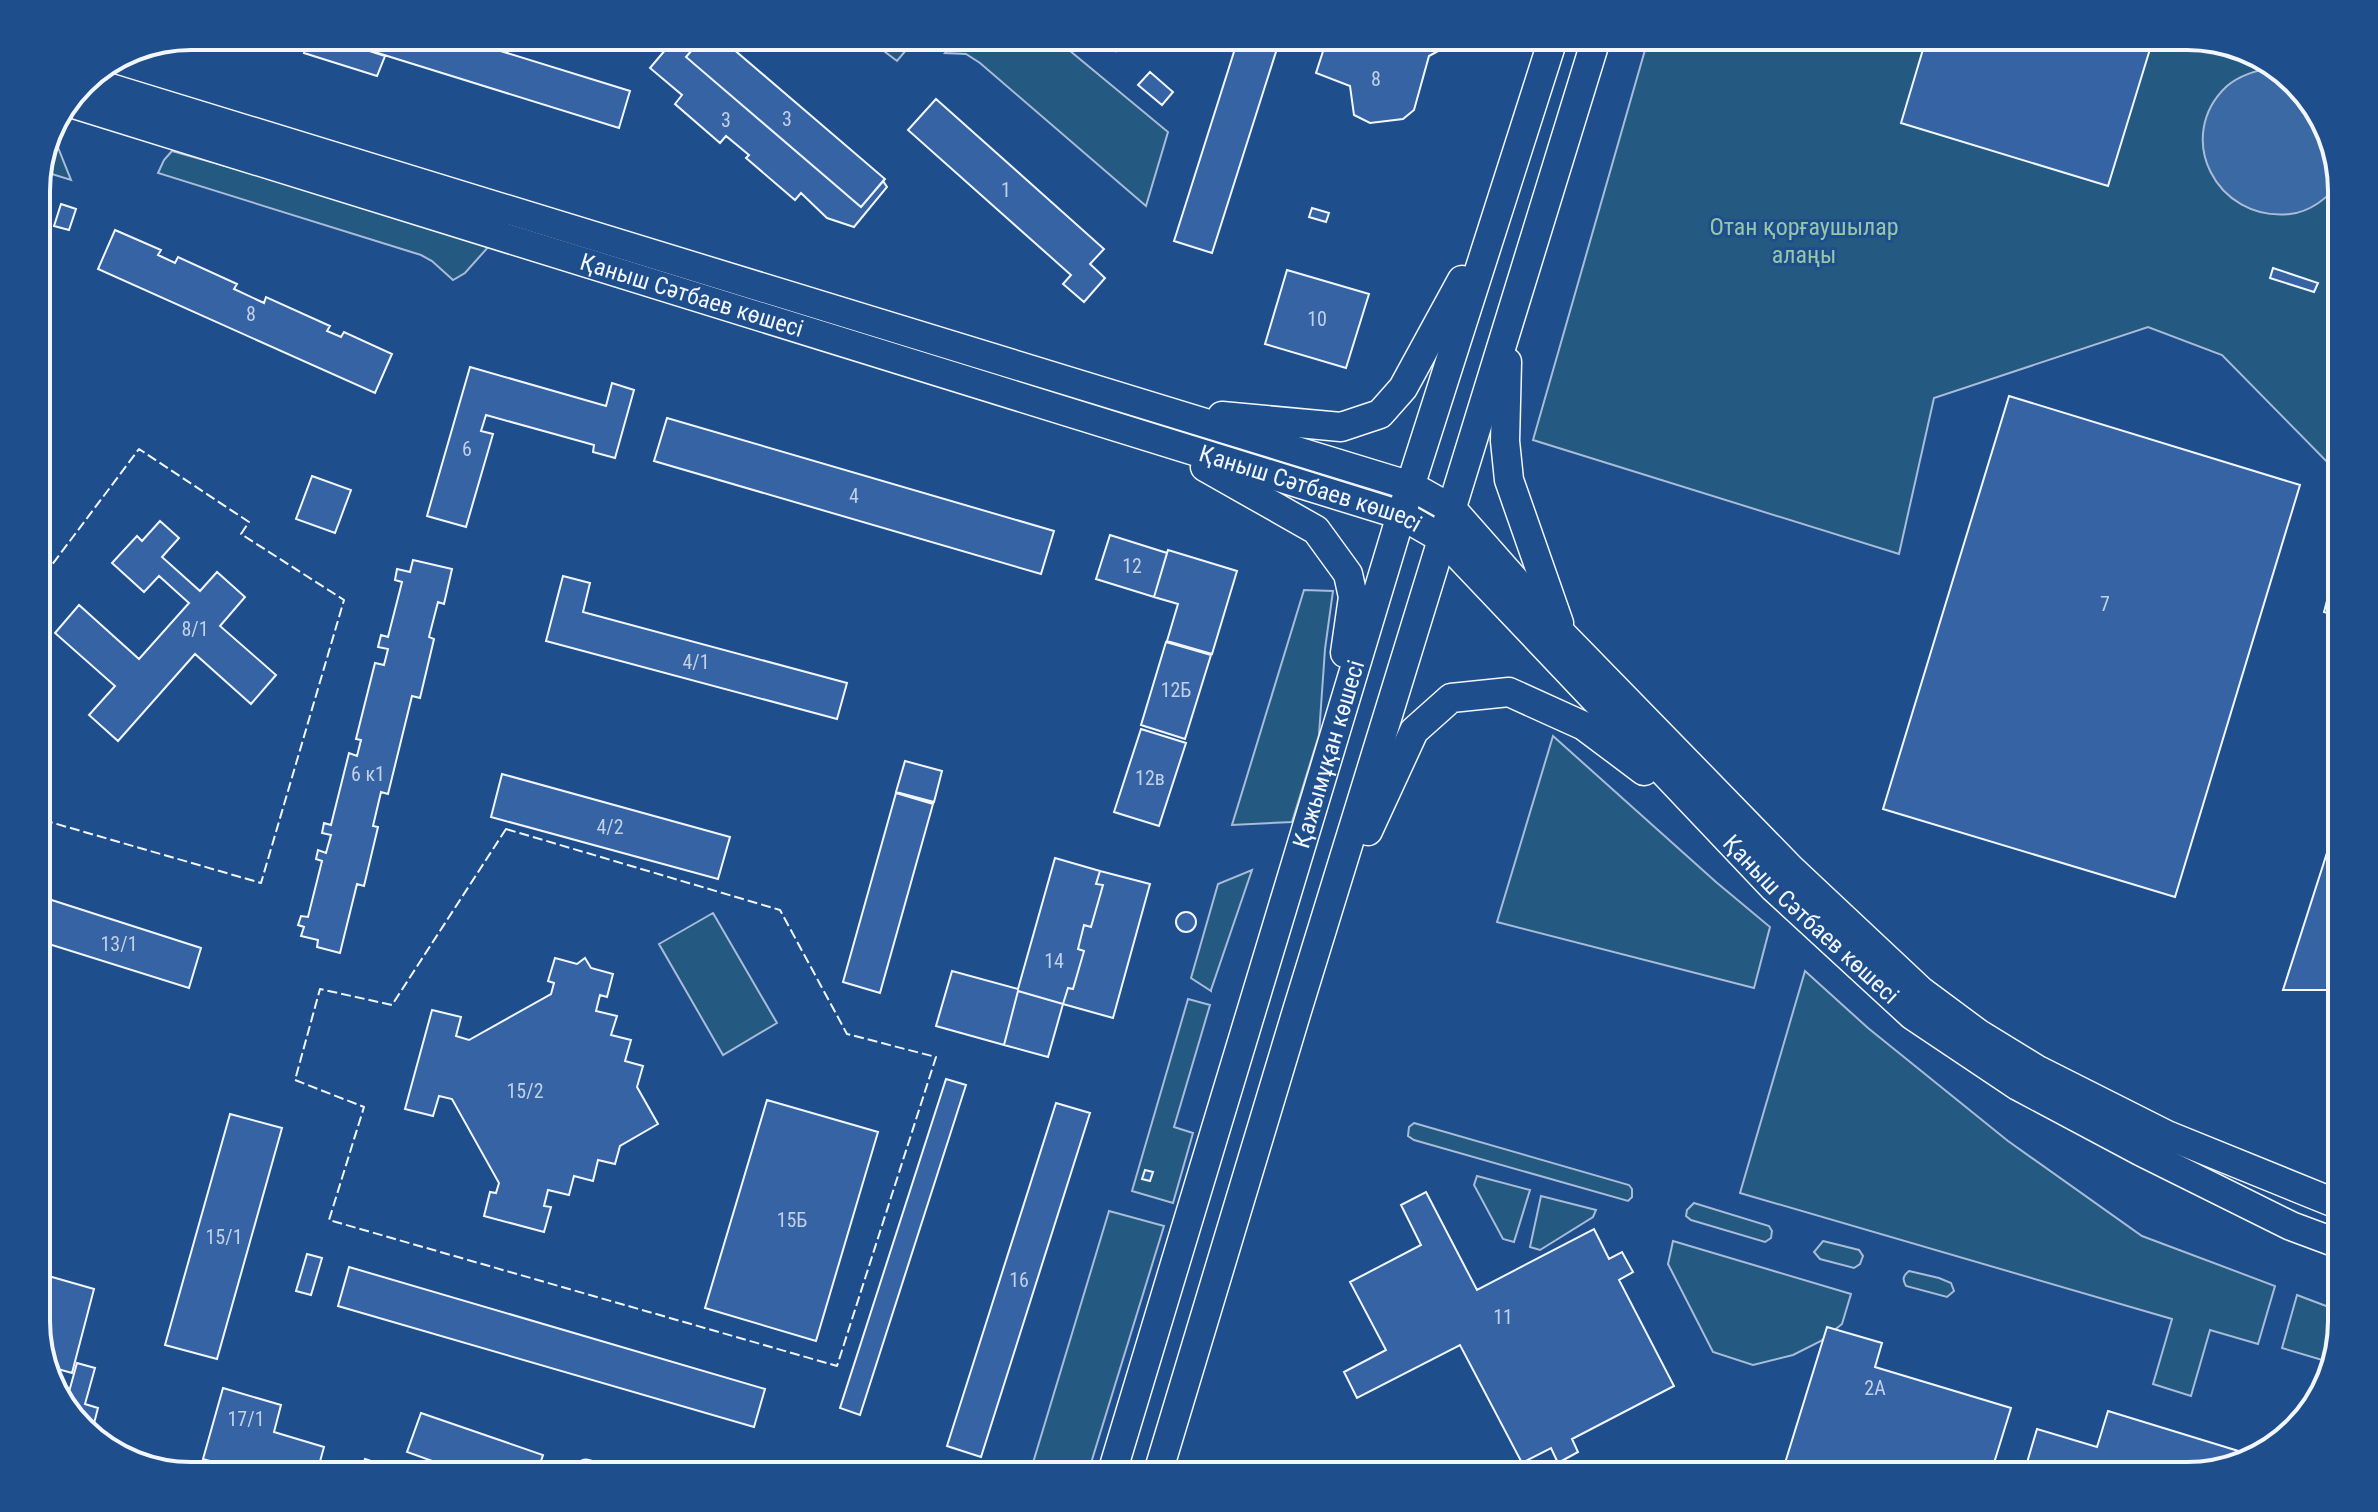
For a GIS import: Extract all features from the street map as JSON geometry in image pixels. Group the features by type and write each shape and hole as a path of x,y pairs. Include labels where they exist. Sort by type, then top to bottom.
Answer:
{"main road":[{"name":"Қажымұқан көшесі","path":"1115,1462 1401,515 1550,50"},
{"name":"Қажымұқан көшесі","path":"1161,1462 1593,50"},
{"name":"Қаныш Сәтбаев көшесі","path":"99,84 1411,486 1452,509 1563,635 1791,869 1921,991 1979,1034 2036,1069 2167,1135 2328,1201"},
{"name":"Қаныш Сәтбаев көшесі","path":"79,106 1401,515 1443,539 1774,888 1912,1015 2018,1086 2291,1226 2328,1240"},
{"path":"1162,410 1341,427 1380,414 1411,375 1499,208"},
{"path":"1508,325 1505,441 1509,480 1563,635"},
{"path":"1159,440 1316,530 1348,574 1353,597 1329,757"},
{"path":"1321,934 1414,731 1451,698 1509,692 1584,726 1712,822"}],"green space":[{"path":"882,50 906,50 897,61"},
{"path":"948,50 1069,50 1168,132 1146,206 980,63 966,54 945,53"},
{"name":"Отан қорғаушылар алаңы","path":"1645,50 2205,51 2232,57 2280,85 2304,113 2321,146 2328,191 2328,463 2222,355 2148,327 1934,398 1899,554 1533,440"},
{"path":"58,147 71,180 51,174"},
{"path":"172,151 491,241 490,245 465,273 453,280 421,255 158,173"},
{"path":"1304,590 1333,591 1319,735 1292,822 1232,825"},
{"path":"1553,736 1770,927 1754,988 1497,922"},
{"path":"1252,870 1211,991 1191,978 1218,884"},
{"path":"713,913 777,1023 723,1055 659,944"},
{"path":"1805,971 1868,1028 2008,1141 2142,1236 2275,1286 2258,1344 2210,1330 2191,1396 2153,1384 2172,1319 1740,1193"},
{"path":"1188,999 1210,1005 1174,1127 1193,1133 1173,1203 1132,1191"},
{"path":"1414,1123 1629,1185 1632,1197 1628,1201 1414,1140 1408,1136 1409,1127"},
{"path":"1477,1176 1530,1190 1514,1242 1503,1239 1474,1185"},
{"path":"1541,1196 1596,1210 1593,1217 1540,1250 1530,1247"},
{"path":"1694,1203 1769,1226 1771,1238 1765,1242 1691,1220 1686,1216 1687,1210"},
{"path":"1109,1211 1164,1226 1091,1462 1033,1462"},
{"path":"1673,1241 1851,1294 1842,1324 1821,1341 1793,1355 1753,1365 1713,1352 1668,1264"},
{"path":"1823,1241 1859,1250 1863,1256 1860,1264 1854,1268 1820,1259 1814,1252"},
{"path":"1909,1271 1951,1283 1954,1291 1947,1297 1906,1286 1904,1278"},
{"path":"2297,1295 2328,1307 2327,1339 2322,1360 2282,1348"}],"shaded area":[{"path":"2254,72 2265,74 2293,98 2321,146 2328,195 2305,210 2290,214 2264,213 2241,204 2223,190 2210,172 2204,151 2204,128 2211,106 2227,86"}],"building":[{"path":"305,50 366,50 385,56 377,76 304,53"},
{"path":"368,50 497,50 630,91 619,128"},
{"path":"665,50 692,50 686,57 861,207 883,181 887,187 854,227 827,218 801,193 795,200 746,158 749,155 726,136 720,143 675,104 682,95 650,68"},
{"path":"692,50 734,50 885,179 861,207 686,57"},
{"path":"1235,50 1277,50 1212,253 1174,241"},
{"path":"1323,50 1440,50 1429,56 1414,110 1403,119 1370,123 1354,115 1350,86 1316,73"},
{"path":"1923,50 2150,50 2108,186 1901,123"},
{"path":"1150,72 1173,92 1162,105 1138,85"},
{"path":"936,99 1104,249 1090,264 1105,278 1084,302 1063,284 1071,275 908,130"},
{"path":"61,204 76,209 69,230 54,226"},
{"path":"1312,208 1329,213 1326,222 1309,217"},
{"path":"115,230 161,250 158,255 175,263 178,257 237,284 234,289 264,303 266,297 330,326 327,331 341,337 344,332 392,354 375,393 98,269"},
{"path":"2273,268 2318,283 2314,292 2270,278"},
{"path":"1287,270 1369,294 1346,368 1265,344"},
{"path":"470,367 606,406 612,383 634,390 615,458 593,452 594,445 486,415 481,431 493,434 466,527 427,516"},
{"path":"2009,396 2300,485 2175,897 1883,809"},
{"path":"667,418 1054,531 1041,574 654,461"},
{"path":"312,476 351,490 335,533 296,519"},
{"path":"160,521 179,538 162,557 200,591 217,572 245,597 220,626 276,675 251,704 195,654 118,741 89,715 115,686 55,633 79,605 139,659 189,603 159,576 144,592 112,563 137,536 142,541"},
{"path":"1110,535 1167,553 1154,597 1096,579"},
{"path":"1168,550 1237,571 1212,654 1167,641 1178,604 1154,597"},
{"path":"413,560 452,569 444,604 438,602 429,637 434,639 420,698 412,696 388,794 381,792 373,826 378,827 364,886 357,884 340,953 317,947 318,940 301,936 304,927 298,925 301,916 308,917 322,861 316,859 318,850 326,853 331,835 322,833 324,823 331,825 349,753 357,756 361,740 356,739 375,663 384,665 388,649 378,647 381,635 388,637 402,582 395,580 397,569 410,572"},
{"path":"563,576 590,583 583,612 847,683 837,719 546,641"},
{"path":"1166,642 1211,655 1185,739 1141,725"},
{"path":"1141,729 1186,743 1159,826 1114,812"},
{"path":"905,761 942,771 934,802 896,792"},
{"path":"502,774 730,837 718,879 491,817"},
{"path":"896,793 933,804 880,993 843,982"},
{"path":"2328,850 2328,990 2283,990"},
{"path":"1055,858 1100,871 1096,884 1103,885 1091,927 1084,925 1078,949 1084,951 1073,989 1068,988 1063,1004 1018,991 1004,1045 936,1026 952,971 1018,989"},
{"path":"1100,871 1150,884 1113,1018 1063,1004 1068,988 1073,989 1084,951 1078,949 1084,925 1091,927 1103,885 1096,884"},
{"path":"50,899 201,948 189,988 50,944"},
{"path":"1182,912 1190,912 1196,922 1190,932 1182,932 1176,926 1176,918"},
{"path":"555,958 577,964 585,958 591,968 613,974 607,997 600,995 596,1011 617,1016 611,1035 631,1040 625,1061 643,1066 637,1087 658,1124 620,1146 615,1164 598,1160 593,1181 574,1176 569,1195 548,1190 544,1206 551,1207 544,1232 484,1216 490,1192 496,1193 499,1183 452,1099 439,1096 433,1116 405,1109 432,1010 461,1017 456,1036 469,1040 551,994 554,983 548,981"},
{"path":"1018,991 1063,1004 1048,1057 1004,1045"},
{"path":"946,1079 966,1085 860,1415 840,1408"},
{"path":"767,1100 878,1132 816,1341 705,1308"},
{"path":"1056,1103 1090,1113 981,1457 947,1446"},
{"path":"230,1114 282,1128 217,1359 165,1345"},
{"path":"1145,1170 1153,1172 1150,1181 1142,1179"},
{"path":"1426,1192 1477,1290 1594,1229 1609,1259 1622,1252 1633,1272 1619,1280 1674,1386 1572,1439 1578,1452 1560,1462 1551,1448 1521,1462 1460,1345 1357,1398 1344,1372 1386,1350 1350,1282 1421,1245 1401,1205"},
{"path":"307,1254 322,1258 311,1295 296,1291"},
{"path":"349,1267 765,1389 754,1427 338,1306"},
{"path":"50,1276 94,1289 72,1373 57,1366 50,1330"},
{"path":"1827,1327 1882,1343 1875,1367 2011,1408 1994,1462 1785,1462"},
{"path":"77,1363 95,1368 85,1404 98,1408 94,1423 85,1414 69,1391"},
{"path":"223,1388 281,1405 274,1432 324,1447 320,1462 213,1462 203,1459"},
{"path":"2108,1411 2240,1451 2205,1461 2187,1462 2027,1462 2037,1429 2097,1447"},
{"path":"421,1413 543,1455 541,1462 435,1462 407,1452"}],"fence":[{"path":"50,567 139,449 249,522 241,534 344,600 261,883 50,822"},
{"path":"506,829 780,910 847,1034 936,1057 837,1366 329,1220 364,1107 295,1080 320,989 392,1005 506,829"}]}
